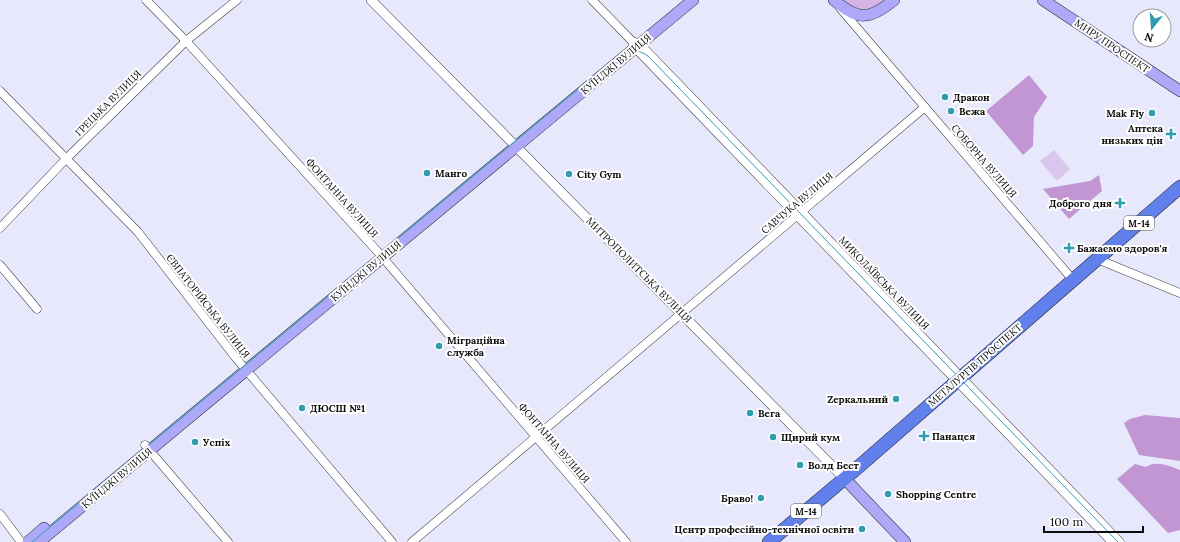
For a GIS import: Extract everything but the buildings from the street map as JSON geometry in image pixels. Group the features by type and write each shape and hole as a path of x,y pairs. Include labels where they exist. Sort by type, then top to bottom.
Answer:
{"highway":[{"name":"МЕТАЛУРГІВ ПРОСПЕКТ","path":"768,542 845,479 1180,187"}],"main road":[{"name":"КУЇНДЖІ ВУЛИЦЯ","path":"636,45 682,0"},
{"name":"КУЇНДЖІ ВУЛИЦЯ","path":"39,542 147,448 244,367 514,144 693,0"},
{"path":"833,0 852,12 863,15 874,14 894,0"},
{"name":"МИРУ ПРОСПЕКТ","path":"1044,0 1180,91"},
{"name":"КУЇНДЖІ ВУЛИЦЯ","path":"28,542 147,448"},
{"name":"МИТРОПОЛИТСЬКА ВУЛИЦЯ","path":"845,479 905,542"}],"street":[{"name":"ФОНТАННА ВУЛИЦЯ","path":"146,0 186,41 380,255 626,542"},
{"name":"ГРЕЦЬКА ВУЛИЦЯ","path":"0,228 66,159 186,41 237,0"},
{"name":"МИТРОПОЛИТСЬКА ВУЛИЦЯ","path":"371,0 845,479"},
{"name":"МИКОЛАЇВСЬКА ВУЛИЦЯ","path":"592,0 959,379 1112,542"},
{"name":"СОБОРНА ВУЛИЦЯ","path":"833,0 1073,280"},
{"name":"ЄВПАТОРІЙСЬКА ВУЛИЦЯ","path":"0,91 138,232 244,367 392,542"},
{"name":"САВЧУКА ВУЛИЦЯ","path":"412,542 925,107"},
{"path":"1097,259 1180,293"},
{"path":"0,265 37,309"},
{"name":"МИКОЛАЇВСЬКА ВУЛИЦЯ","path":"1024,447 1120,542"},
{"path":"147,448 228,542"},
{"path":"0,514 21,542"}],"shaded area":[{"path":"842,0 888,0 875,7 865,10 854,8"},
{"path":"1029,75 1047,97 1034,117 1033,146 1023,155 986,111"},
{"path":"1054,150 1070,169 1057,181 1040,161"},
{"path":"1099,175 1102,191 1069,219 1043,189 1090,181"},
{"path":"1145,415 1180,418 1180,461 1139,455 1124,423 1130,419"},
{"path":"1135,464 1146,467 1154,464 1163,464 1180,470 1180,530 1168,533 1117,479"}],"tram line":[{"path":"32,542 618,56 630,51 641,52 648,56 1118,542"}],"place":[{"name":"Дракон","path":"945,97"},
{"name":"Вежа","path":"951,111"},
{"name":"Mak Fly","path":"1152,113"},
{"name":"Аптека низьких цін","path":"1171,134"},
{"name":"Манго","path":"427,173"},
{"name":"City Gym","path":"569,174"},
{"name":"Доброго дня","path":"1120,203"},
{"name":"Бажаємо здоров'я","path":"1069,248"},
{"name":"Міграційна служба","path":"439,346"},
{"name":"Zеркальний","path":"896,399"},
{"name":"ДЮСШ №1","path":"302,408"},
{"name":"Вега","path":"750,413"},
{"name":"Панацея","path":"924,436"},
{"name":"Щирий кум","path":"773,437"},
{"name":"Успіх","path":"195,442"},
{"name":"Волд Бест","path":"800,465"},
{"name":"Shopping Centre","path":"888,494"},
{"name":"Браво!","path":"761,498"},
{"name":"Центр професійно-технічної освіти","path":"862,529"}]}
